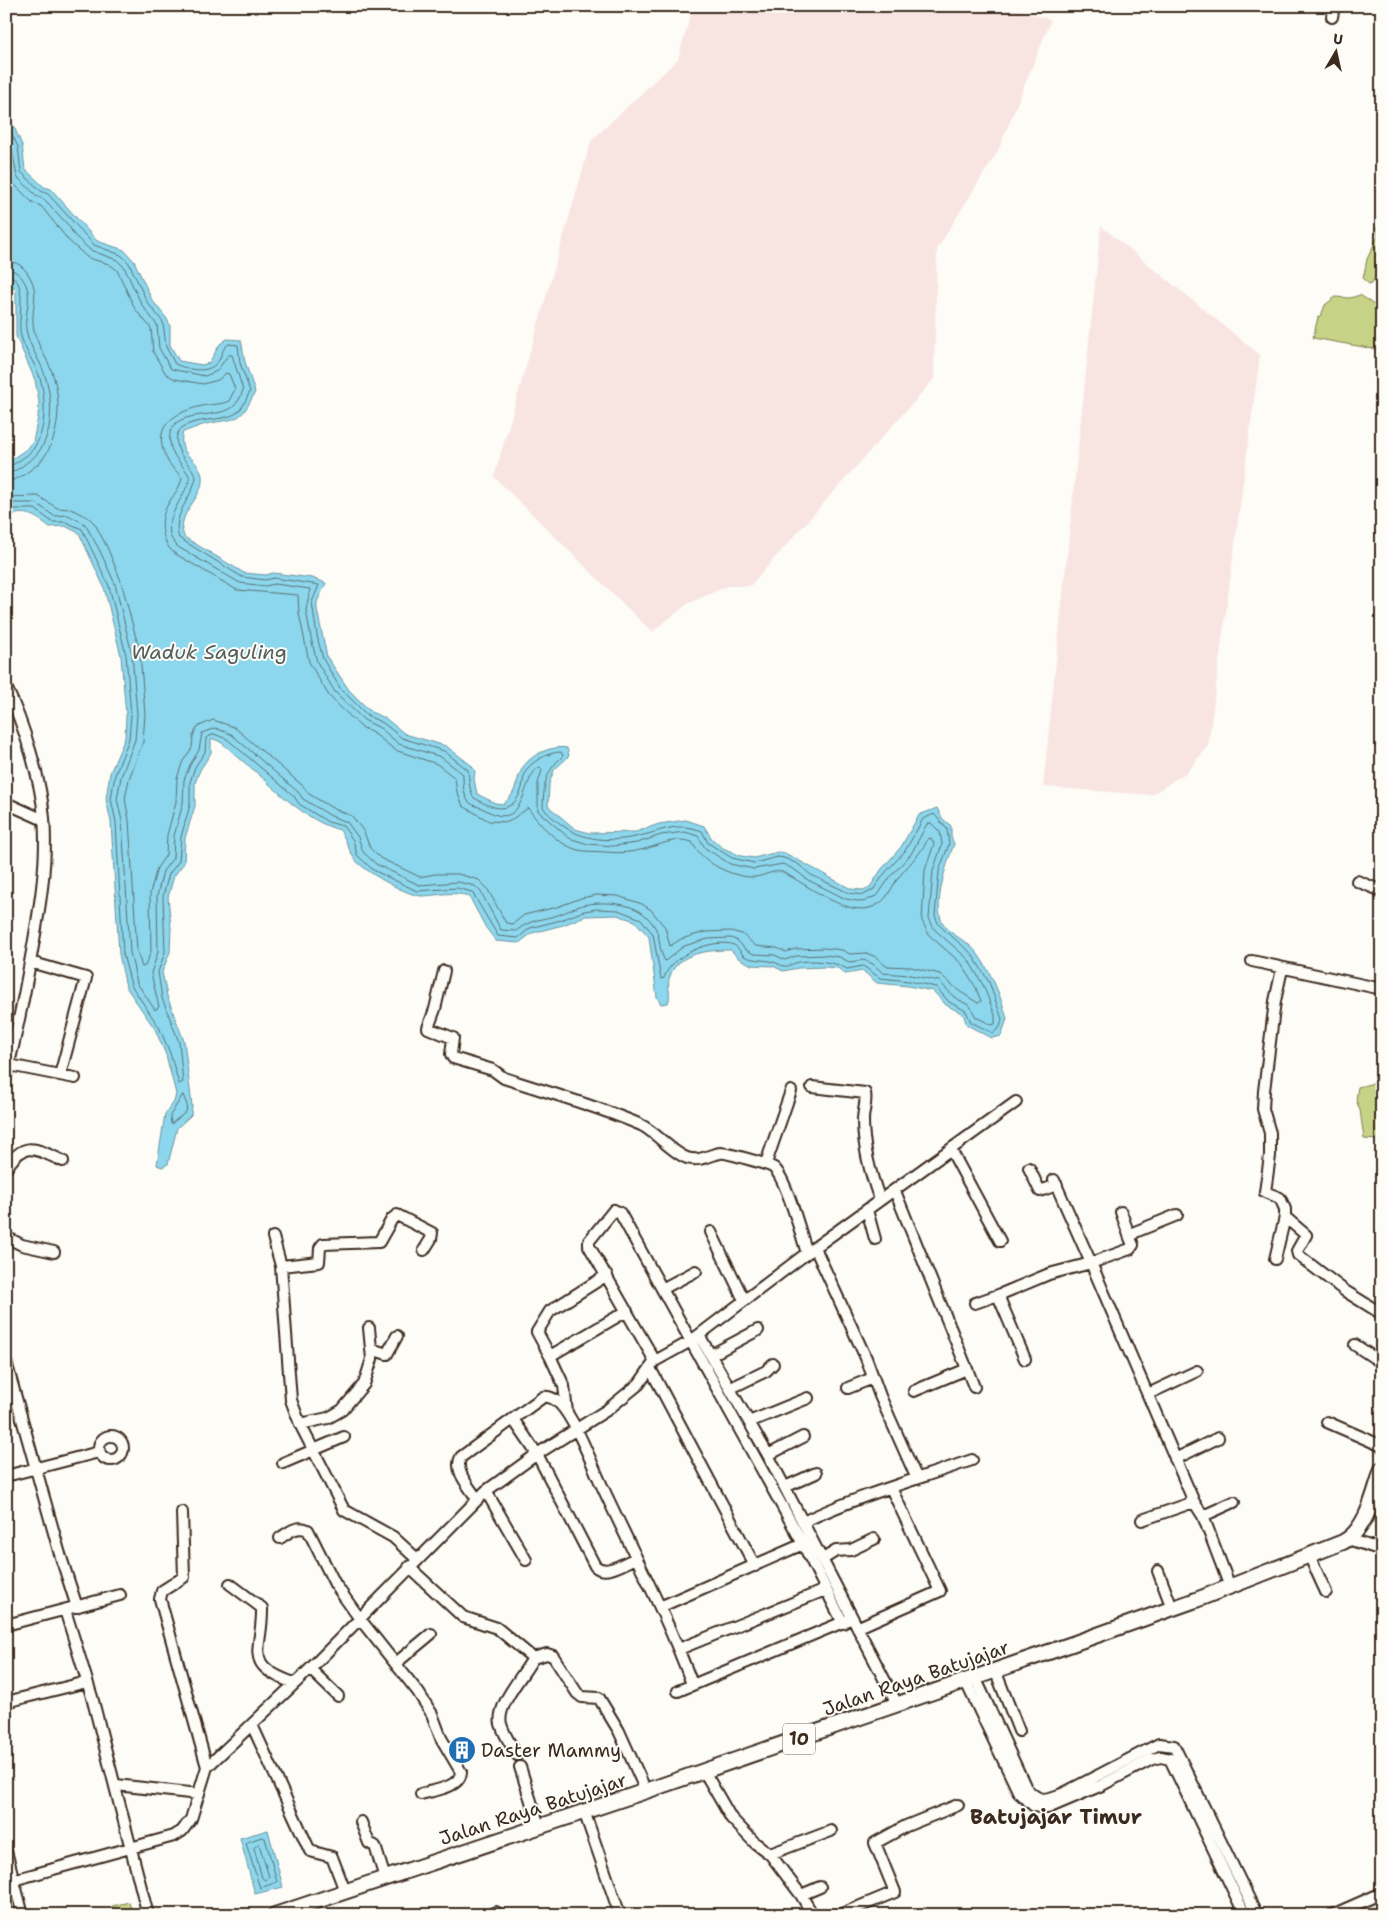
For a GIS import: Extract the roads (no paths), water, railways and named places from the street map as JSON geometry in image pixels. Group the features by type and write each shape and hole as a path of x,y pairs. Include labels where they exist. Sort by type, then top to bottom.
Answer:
{"highway":[{"name":"Jalan Raya Batujajar","path":"275,1915 297,1912 345,1891 646,1791 970,1679 1172,1608 1314,1554 1346,1540 1359,1528 1371,1503 1382,1469"}],"street":[{"path":"1332,17 1334,6"},
{"path":"6,687 41,794 44,820 44,860 38,920 6,1076"},
{"path":"6,803 44,820"},
{"path":"1357,881 1382,891"},
{"path":"1252,961 1282,969 1382,989"},
{"path":"30,962 86,978 60,1075"},
{"path":"1274,1259 1285,1218 1285,1210 1280,1198 1266,1192 1270,1156 1270,1133 1263,1109 1274,1001 1282,969"},
{"path":"444,971 435,1009 428,1028 453,1038 451,1054 453,1058 493,1070 504,1078 643,1126 681,1155 703,1159 723,1152 744,1160 766,1163 779,1175 811,1251 866,1358 917,1479"},
{"path":"9,1065 75,1078"},
{"path":"812,1087 865,1093 863,1121 865,1138 874,1184 880,1200"},
{"path":"766,1163 791,1091"},
{"path":"10,1882 174,1836 182,1831 190,1819 207,1767 294,1683 310,1670 417,1558 486,1490 537,1454 624,1398 639,1384 653,1365 695,1338 880,1200 1016,1102"},
{"path":"6,1169 15,1154 24,1150 36,1150 63,1161"},
{"path":"951,1150 1000,1241"},
{"path":"1029,1168 1040,1191 1056,1182 1194,1502 1203,1516 1230,1586"},
{"path":"895,1191 974,1386"},
{"path":"755,1566 627,1311 588,1243 611,1211 616,1210 620,1213 662,1289 695,1338 843,1623"},
{"path":"867,1210 875,1239"},
{"path":"975,1303 1049,1274 1130,1249 1133,1245 1121,1212"},
{"path":"281,1266 319,1262 320,1248 323,1244 379,1242 392,1219 397,1215 432,1233 431,1239 424,1250"},
{"path":"1130,1238 1135,1232 1178,1215"},
{"path":"1285,1218 1306,1235 1297,1251 1298,1255 1345,1291 1382,1314"},
{"path":"711,1232 744,1300"},
{"path":"6,1236 22,1245 54,1252"},
{"path":"273,1237 281,1266 291,1400 300,1424 344,1510 393,1537 417,1558"},
{"path":"662,1289 696,1270"},
{"path":"567,1414 564,1386 537,1332 546,1314 607,1275"},
{"path":"1001,1294 1000,1300 1025,1359"},
{"path":"550,1356 627,1311"},
{"path":"300,1424 328,1418 342,1410 364,1384 372,1358 370,1328"},
{"path":"712,1356 758,1330"},
{"path":"371,1349 388,1354 397,1336"},
{"path":"695,1338 712,1356 768,1455 897,1704"},
{"path":"1355,1346 1382,1363"},
{"path":"6,1362 59,1551 77,1607"},
{"path":"731,1388 766,1371 773,1364"},
{"path":"914,1391 967,1369"},
{"path":"1148,1394 1197,1371"},
{"path":"848,1388 873,1378"},
{"path":"477,1499 459,1470 460,1460 513,1419 547,1396 561,1405 575,1430 636,1558 662,1606 692,1684"},
{"path":"749,1422 808,1398"},
{"path":"513,1419 537,1454 595,1566 600,1570 606,1571 636,1558"},
{"path":"1327,1422 1382,1446"},
{"path":"284,1464 344,1437"},
{"path":"768,1455 803,1437"},
{"path":"1175,1458 1218,1438"},
{"path":"6,1476 99,1452"},
{"path":"803,1522 844,1503 972,1460"},
{"path":"785,1487 816,1473"},
{"path":"859,1628 910,1603 940,1592 935,1576 891,1488"},
{"path":"486,1490 526,1560"},
{"path":"1142,1520 1194,1502"},
{"path":"1203,1516 1234,1502"},
{"path":"182,1512 184,1577 162,1591 160,1599 207,1767"},
{"path":"280,1538 296,1528 302,1527 308,1530 335,1584 360,1619 396,1663 432,1714 441,1738 461,1772 460,1780 421,1794"},
{"path":"822,1559 836,1551 851,1550 874,1540"},
{"path":"1346,1540 1382,1550"},
{"path":"662,1606 803,1544"},
{"path":"1314,1554 1326,1592"},
{"path":"409,1567 452,1609 463,1617 496,1628 533,1658"},
{"path":"1158,1570 1172,1608"},
{"path":"230,1584 262,1608 258,1651 263,1666 278,1677 294,1683"},
{"path":"679,1649 825,1590"},
{"path":"6,1625 120,1595"},
{"path":"65,1610 116,1785 148,1915"},
{"path":"678,1691 843,1623 853,1617"},
{"path":"396,1663 431,1634"},
{"path":"517,1755 503,1730 501,1712 506,1700 533,1658 546,1654 553,1656 577,1693 582,1697 599,1698 619,1731 646,1791"},
{"path":"310,1670 338,1696"},
{"path":"995,1670 1019,1731"},
{"path":"970,1679 1019,1793 1034,1806 1048,1808 1102,1785 1152,1759 1161,1756 1170,1759 1245,1915"},
{"path":"970,1679 1026,1788 1034,1797 1046,1799 1062,1794 1159,1744 1174,1746 1257,1915"},
{"path":"6,1702 87,1682"},
{"path":"252,1725 310,1851 332,1857 345,1891"},
{"path":"520,1767 540,1826"},
{"path":"704,1771 731,1818 755,1843 770,1854 802,1895 813,1915"},
{"path":"116,1785 199,1794"},
{"path":"839,1915 895,1892 875,1843 906,1826 958,1805"},
{"path":"584,1811 620,1915"},
{"path":"360,1822 369,1842 375,1846 385,1878"},
{"path":"770,1854 831,1832"},
{"path":"6,1851 10,1882 23,1915"},
{"path":"802,1895 820,1887"},
{"path":"1332,1915 1382,1893"}],"water":[{"name":"Waduk Saguling","path":"6,109 22,145 25,169 44,187 51,189 97,241 124,250 134,261 152,300 167,319 170,326 170,345 179,361 202,365 209,363 220,344 227,339 241,340 245,362 255,392 250,403 241,415 236,418 206,424 183,432 182,440 185,451 197,464 202,476 199,492 183,520 184,537 244,573 266,575 273,573 312,578 326,583 317,602 317,610 327,657 349,690 371,712 385,718 405,734 446,746 471,765 475,771 474,779 477,794 495,803 503,804 507,801 515,789 524,765 529,760 541,752 554,748 567,748 569,756 554,770 549,784 548,806 575,829 589,833 636,832 659,824 686,820 704,826 712,839 723,848 741,856 754,858 778,852 785,853 851,889 863,890 870,887 881,870 901,847 919,815 937,808 942,818 951,826 951,837 954,844 945,869 941,889 940,915 945,926 950,931 973,948 991,976 999,993 1007,1019 1001,1036 992,1038 967,1025 963,1014 946,1005 933,991 877,983 863,971 845,974 838,968 825,967 798,968 783,971 773,966 752,965 738,958 731,950 696,954 680,962 674,968 669,979 668,1003 661,1004 657,997 649,937 635,921 617,915 585,916 563,925 532,933 519,943 496,941 486,928 469,896 451,894 416,895 397,888 375,876 354,858 340,830 313,819 226,746 214,739 211,740 211,753 200,770 195,783 195,806 185,838 184,863 174,876 168,897 171,928 170,952 162,972 167,996 184,1041 192,1106 191,1115 177,1128 168,1164 162,1167 157,1165 165,1114 174,1102 176,1094 166,1055 155,1029 126,987 119,954 111,822 106,799 110,773 125,738 126,715 121,656 104,587 79,533 65,526 50,527 30,515 19,514 6,518 6,463 28,448 33,442 39,402 35,380 16,336 16,290 6,279"},
{"path":"268,1830 283,1887 255,1894 240,1838"}],"place":[{"name":"Daster Mammy","path":"462,1750"}],"district":[{"name":"Batujajar Timur","path":"1056,1817"}]}
